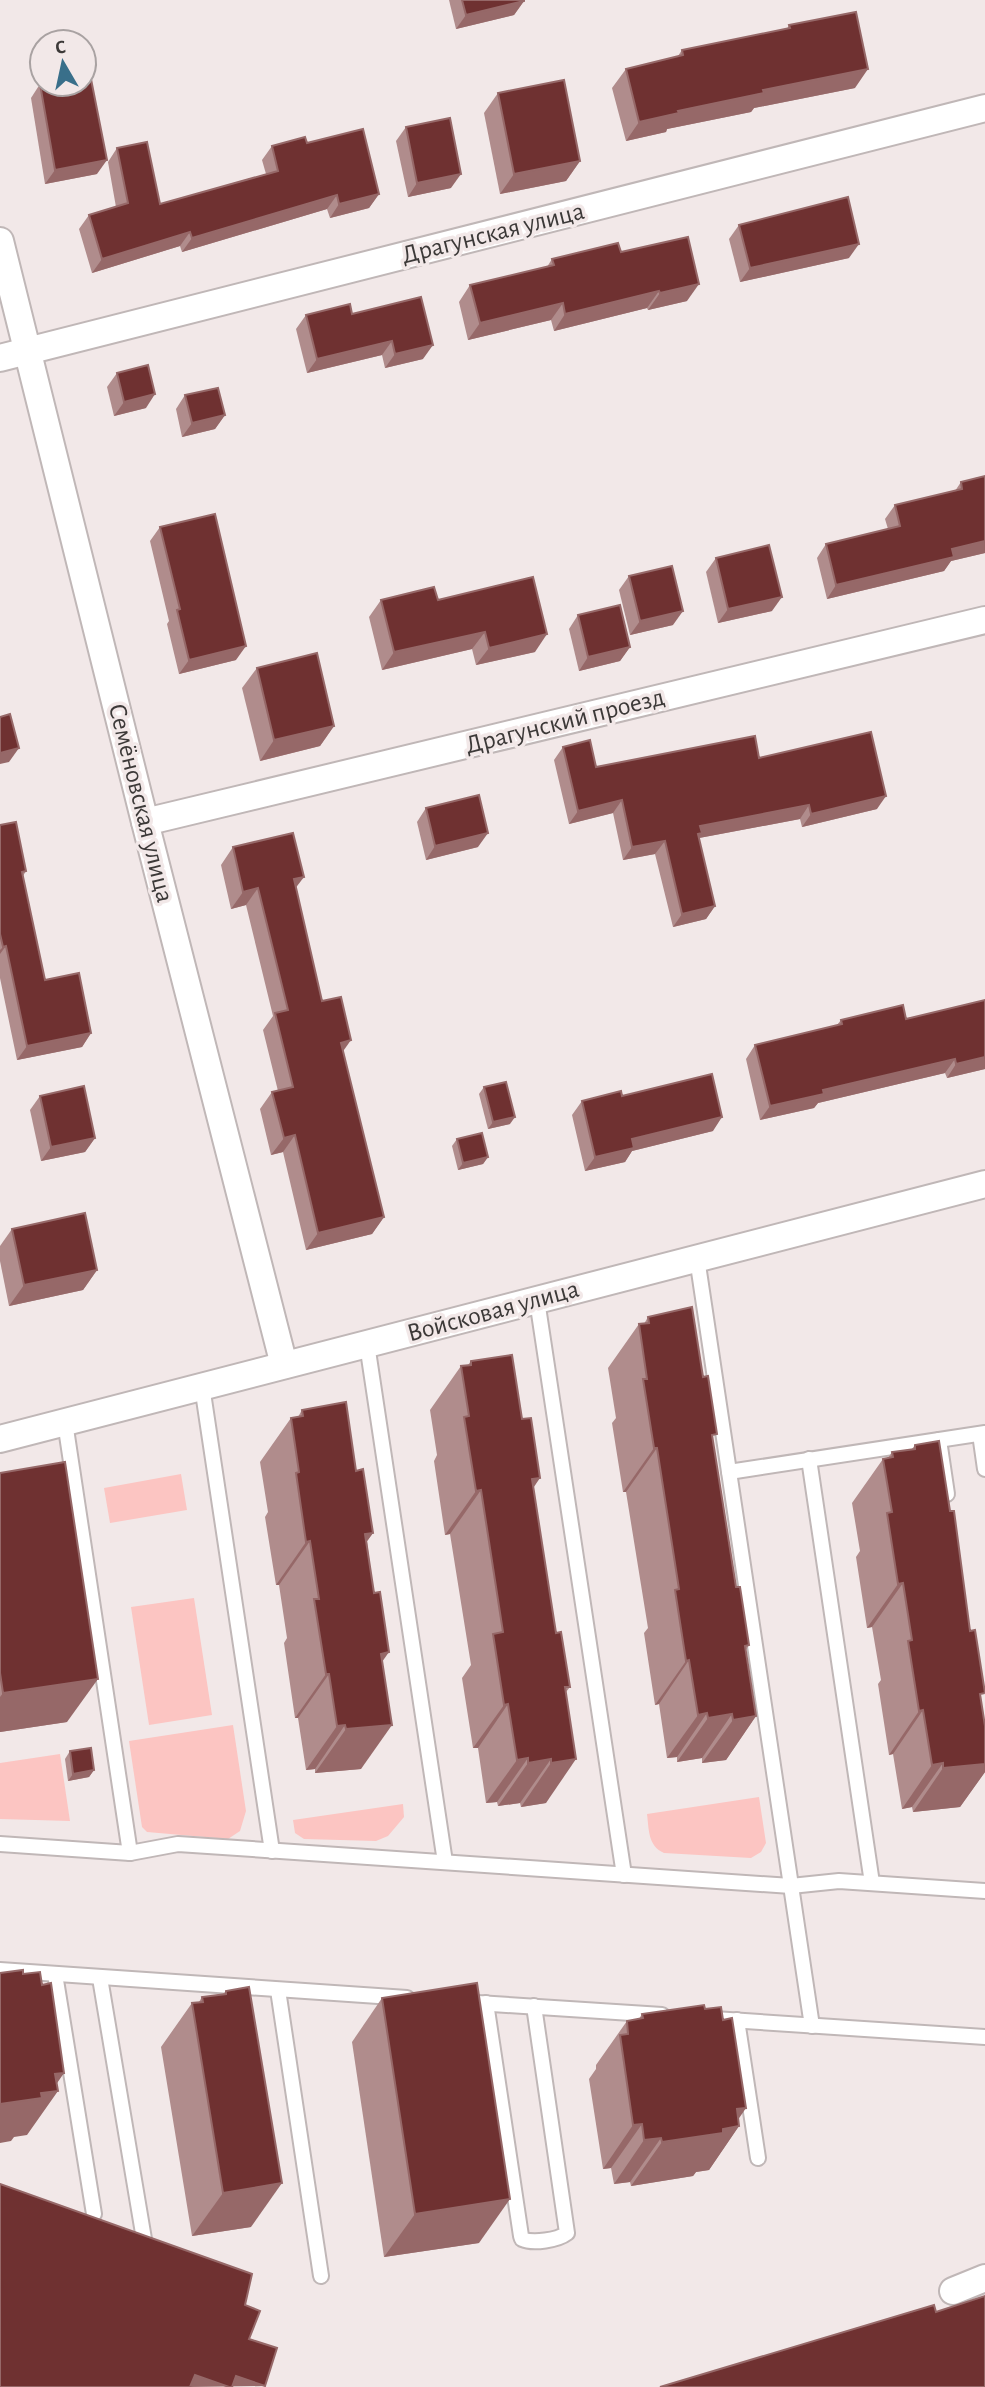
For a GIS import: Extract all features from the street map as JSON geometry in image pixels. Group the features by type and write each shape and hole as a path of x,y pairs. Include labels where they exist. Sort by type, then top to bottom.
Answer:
{"street":[{"name":"Драгунская улица","path":"0,358 985,108"},
{"name":"Семёновская улица","path":"0,241 145,822 285,1365"},
{"name":"Драгунский проезд","path":"145,822 985,620"},
{"name":"Войсковая улица","path":"0,1438 985,1184"},
{"path":"953,2291 985,2278"}],"lane":[{"path":"697,1258 812,2026"},
{"path":"537,1300 624,1875"},
{"path":"367,1344 445,1863"},
{"path":"202,1387 272,1851"},
{"path":"65,1422 130,1853"},
{"path":"729,1472 982,1433 985,1469"},
{"path":"939,1440 949,1507"},
{"path":"809,1460 872,1883"},
{"path":"0,1844 130,1853 178,1844 791,1886 839,1881 985,1891"},
{"path":"0,1970 416,1999"},
{"path":"54,1974 94,2214"},
{"path":"100,1978 144,2239"},
{"path":"278,1990 321,2276"},
{"path":"444,2001 985,2037"},
{"path":"486,2003 521,2236 529,2242 562,2236 568,2229 534,2006"},
{"path":"737,2020 758,2158"}],"shaded area":[{"path":"181,1474 187,1510 110,1523 104,1488"},
{"path":"194,1598 212,1715 149,1725 131,1607"},
{"path":"233,1725 246,1811 240,1831 228,1839 147,1832 142,1827 129,1741"},
{"path":"60,1754 70,1821 0,1819 0,1763"},
{"path":"759,1797 766,1843 761,1852 751,1858 664,1853 652,1842 647,1814"},
{"path":"403,1804 404,1817 388,1836 376,1841 304,1839 295,1833 293,1820"}],"building":[{"path":"462,0 524,0 524,1 466,15"},
{"path":"856,12 868,69 763,90 764,93 639,122 626,69 683,55 682,50"},
{"path":"564,80 580,161 514,174 498,93"},
{"path":"42,98 95,98 107,160 55,170"},
{"path":"450,118 461,174 417,183 406,127"},
{"path":"363,129 379,194 339,204 337,195 192,238 190,232 102,259 89,215 128,203 117,148 147,142 160,204 278,171 272,146 305,137 307,143"},
{"path":"848,197 859,244 750,268 739,225"},
{"path":"688,237 699,284 565,314 563,303 480,323 470,285 554,265 552,259 618,243 621,252"},
{"path":"421,297 433,345 395,354 392,341 317,359 306,315 350,304 352,314"},
{"path":"148,365 155,394 124,402 117,373"},
{"path":"218,388 225,415 192,423 185,395"},
{"path":"985,476 985,541 952,549 954,557 836,585 826,544 900,526 895,505 962,489 961,482"},
{"path":"215,514 246,646 189,660 160,527"},
{"path":"769,545 782,597 728,609 716,558"},
{"path":"672,566 683,611 640,621 629,576"},
{"path":"533,577 547,634 489,648 485,632 394,652 381,600 434,587 438,600"},
{"path":"620,605 630,647 588,657 578,615"},
{"path":"317,653 334,726 274,740 257,668"},
{"path":"10,714 19,748 0,753 0,717"},
{"path":"871,732 886,796 811,814 809,805 700,826 702,833 698,834 715,906 682,914 665,841 632,847 622,800 578,811 563,747 590,740 596,767 755,736 759,758"},
{"path":"479,795 488,833 435,846 426,808"},
{"path":"16,822 26,871 22,872 45,980 79,973 91,1033 27,1046 6,946 3,947 0,934 0,825"},
{"path":"293,833 304,877 294,879 322,1001 341,997 351,1040 341,1043 384,1217 318,1233 295,1135 284,1138 272,1092 293,1087 275,1013 288,1010 258,888 243,892 233,847"},
{"path":"985,1000 985,1057 956,1064 955,1059 823,1090 824,1094 770,1106 755,1045 842,1024 841,1020 903,1005 906,1019"},
{"path":"712,1074 722,1117 632,1139 634,1148 595,1157 582,1101 621,1091 622,1096"},
{"path":"506,1082 515,1117 493,1122 484,1087"},
{"path":"84,1086 95,1138 51,1147 40,1096"},
{"path":"482,1133 488,1157 463,1163 457,1139"},
{"path":"85,1213 97,1270 24,1285 12,1229"},
{"path":"692,1307 703,1377 708,1376 717,1434 712,1435 736,1587 740,1587 749,1645 745,1646 756,1716 733,1720 732,1714 708,1718 707,1713 698,1715 689,1660 686,1661 675,1590 679,1589 657,1448 654,1448 643,1379 647,1379 639,1324 649,1323 648,1317"},
{"path":"512,1355 522,1419 531,1418 540,1478 532,1479 556,1633 561,1632 570,1687 565,1687 576,1759 551,1763 551,1759 528,1763 528,1758 517,1760 508,1704 504,1705 493,1634 503,1632 481,1490 476,1491 464,1417 469,1416 461,1366 471,1365 471,1361"},
{"path":"346,1402 356,1471 363,1469 373,1533 365,1534 374,1593 380,1592 389,1652 381,1654 392,1725 346,1729 345,1725 337,1726 329,1674 326,1674 314,1599 319,1599 310,1541 306,1542 291,1418 303,1416 302,1410"},
{"path":"939,1441 950,1511 954,1511 970,1631 975,1630 985,1693 980,1694 985,1726 985,1764 943,1768 943,1763 932,1765 923,1710 919,1711 908,1641 912,1640 903,1583 898,1584 887,1513 892,1512 883,1459 893,1457 892,1452 915,1449 915,1445"},
{"path":"65,1462 98,1679 3,1693 0,1673 0,1473"},
{"path":"91,1748 94,1770 73,1774 70,1751"},
{"path":"23,1970 23,1974 40,1972 42,1985 51,1983 64,2073 55,2074 58,2091 41,2093 42,2098 0,2104 0,1973"},
{"path":"477,1983 510,2199 415,2214 382,1998"},
{"path":"249,1987 282,2183 223,2193 192,2003 203,2002 202,1997"},
{"path":"704,2005 705,2009 721,2007 723,2020 732,2018 746,2108 737,2109 739,2126 723,2129 723,2133 662,2142 661,2138 644,2140 642,2124 633,2125 620,2035 628,2034 627,2021 643,2018 642,2014"},
{"path":"0,2184 252,2274 245,2305 260,2311 249,2339 277,2348 265,2386 236,2376 232,2387 229,2387 195,2375 190,2387 0,2387"},
{"path":"985,2296 985,2387 660,2387 934,2305 936,2312"}]}
